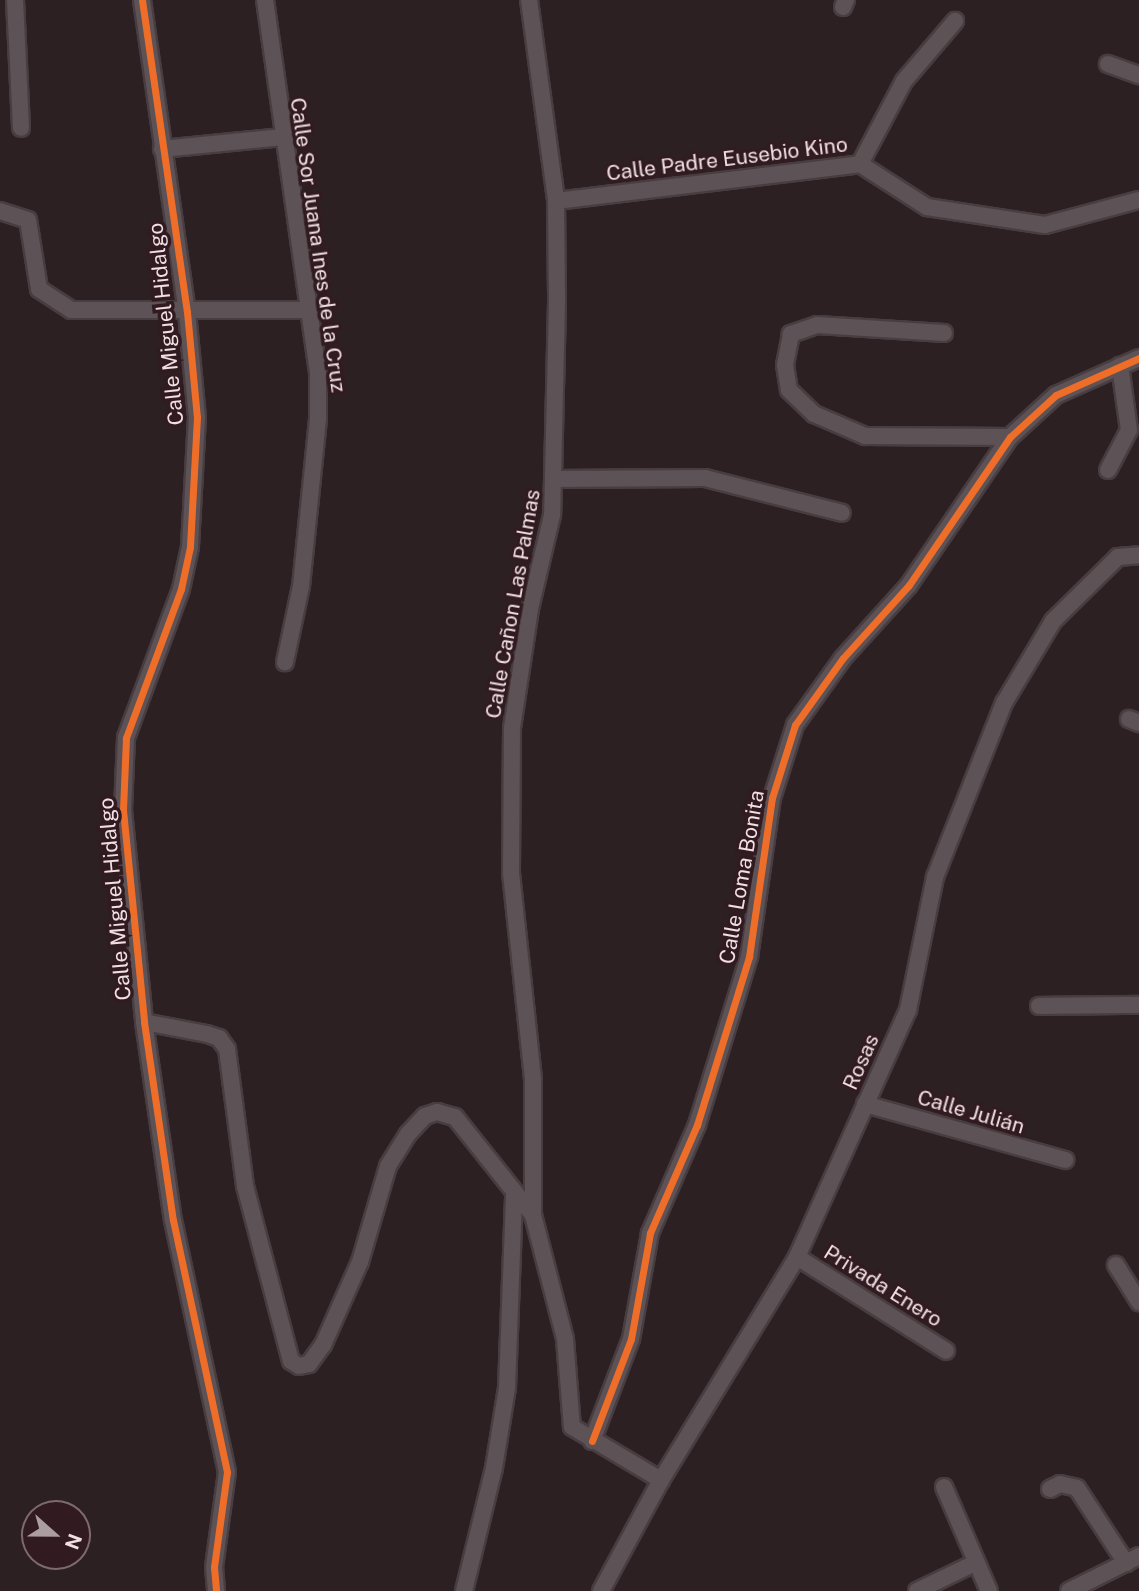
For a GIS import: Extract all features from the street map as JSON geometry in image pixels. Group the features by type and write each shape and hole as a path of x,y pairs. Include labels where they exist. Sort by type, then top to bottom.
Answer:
{"street":[{"path":"15,0 21,128"},
{"name":"Calle Miguel Hidalgo","path":"142,0 187,312 197,417 190,547 181,589 136,705 121,771 144,1022 173,1220 227,1472 214,1567 216,1591"},
{"name":"Calle Sor Juana Ines de la Cruz","path":"265,0 282,137 310,310 318,419 301,586 285,663"},
{"name":"Calle Cañon Las Palmas","path":"529,0 556,201 554,479 512,728 511,873 533,1080 533,1215"},
{"path":"860,163 904,81 954,21"},
{"path":"1108,64 1139,75"},
{"path":"162,149 282,137"},
{"name":"Calle Padre Eusebio Kino","path":"556,201 860,163 927,207 1045,225 1139,200"},
{"path":"0,211 28,220 39,289 48,299 71,310 310,310"},
{"path":"944,333 817,325 792,334 785,365 789,390 814,414 865,436 1010,437"},
{"name":"Calle Loma Bonita","path":"592,1441 631,1339 650,1233 673,1171 697,1125 749,957 772,798 795,725 843,658 909,585 1010,437 1056,395 1139,358"},
{"path":"1108,470 1129,430 1120,366"},
{"path":"554,479 705,478 842,513"},
{"name":"Rosas","path":"601,1591 661,1480 797,1257 908,1010 934,877 1004,702 1053,621 1118,557 1136,554"},
{"path":"1039,1006 1139,1005"},
{"path":"144,1022 219,1038 227,1049 246,1186 291,1361 299,1366 309,1364 323,1345 342,1308 388,1166 425,1116 437,1112 455,1117 533,1215 565,1339 572,1427 661,1480"},
{"name":"Calle Julián","path":"865,1104 1065,1160"},
{"path":"464,1591 494,1468 507,1388 514,1194"},
{"name":"Privada Enero","path":"797,1257 946,1351"},
{"path":"1116,1265 1139,1302"},
{"path":"1050,1489 1060,1483 1077,1488 1132,1559 1069,1591"},
{"path":"944,1487 989,1591"},
{"path":"917,1591 975,1563"}],"cycle path":[{"path":"142,0 187,312 197,417 190,547 181,589 126,738 123,810 144,1022 173,1220 227,1472 214,1567 216,1591"},
{"path":"592,1441 631,1339 650,1233 697,1125 749,957 772,798 795,725 843,658 909,585 1010,437 1056,395 1139,358"}]}
